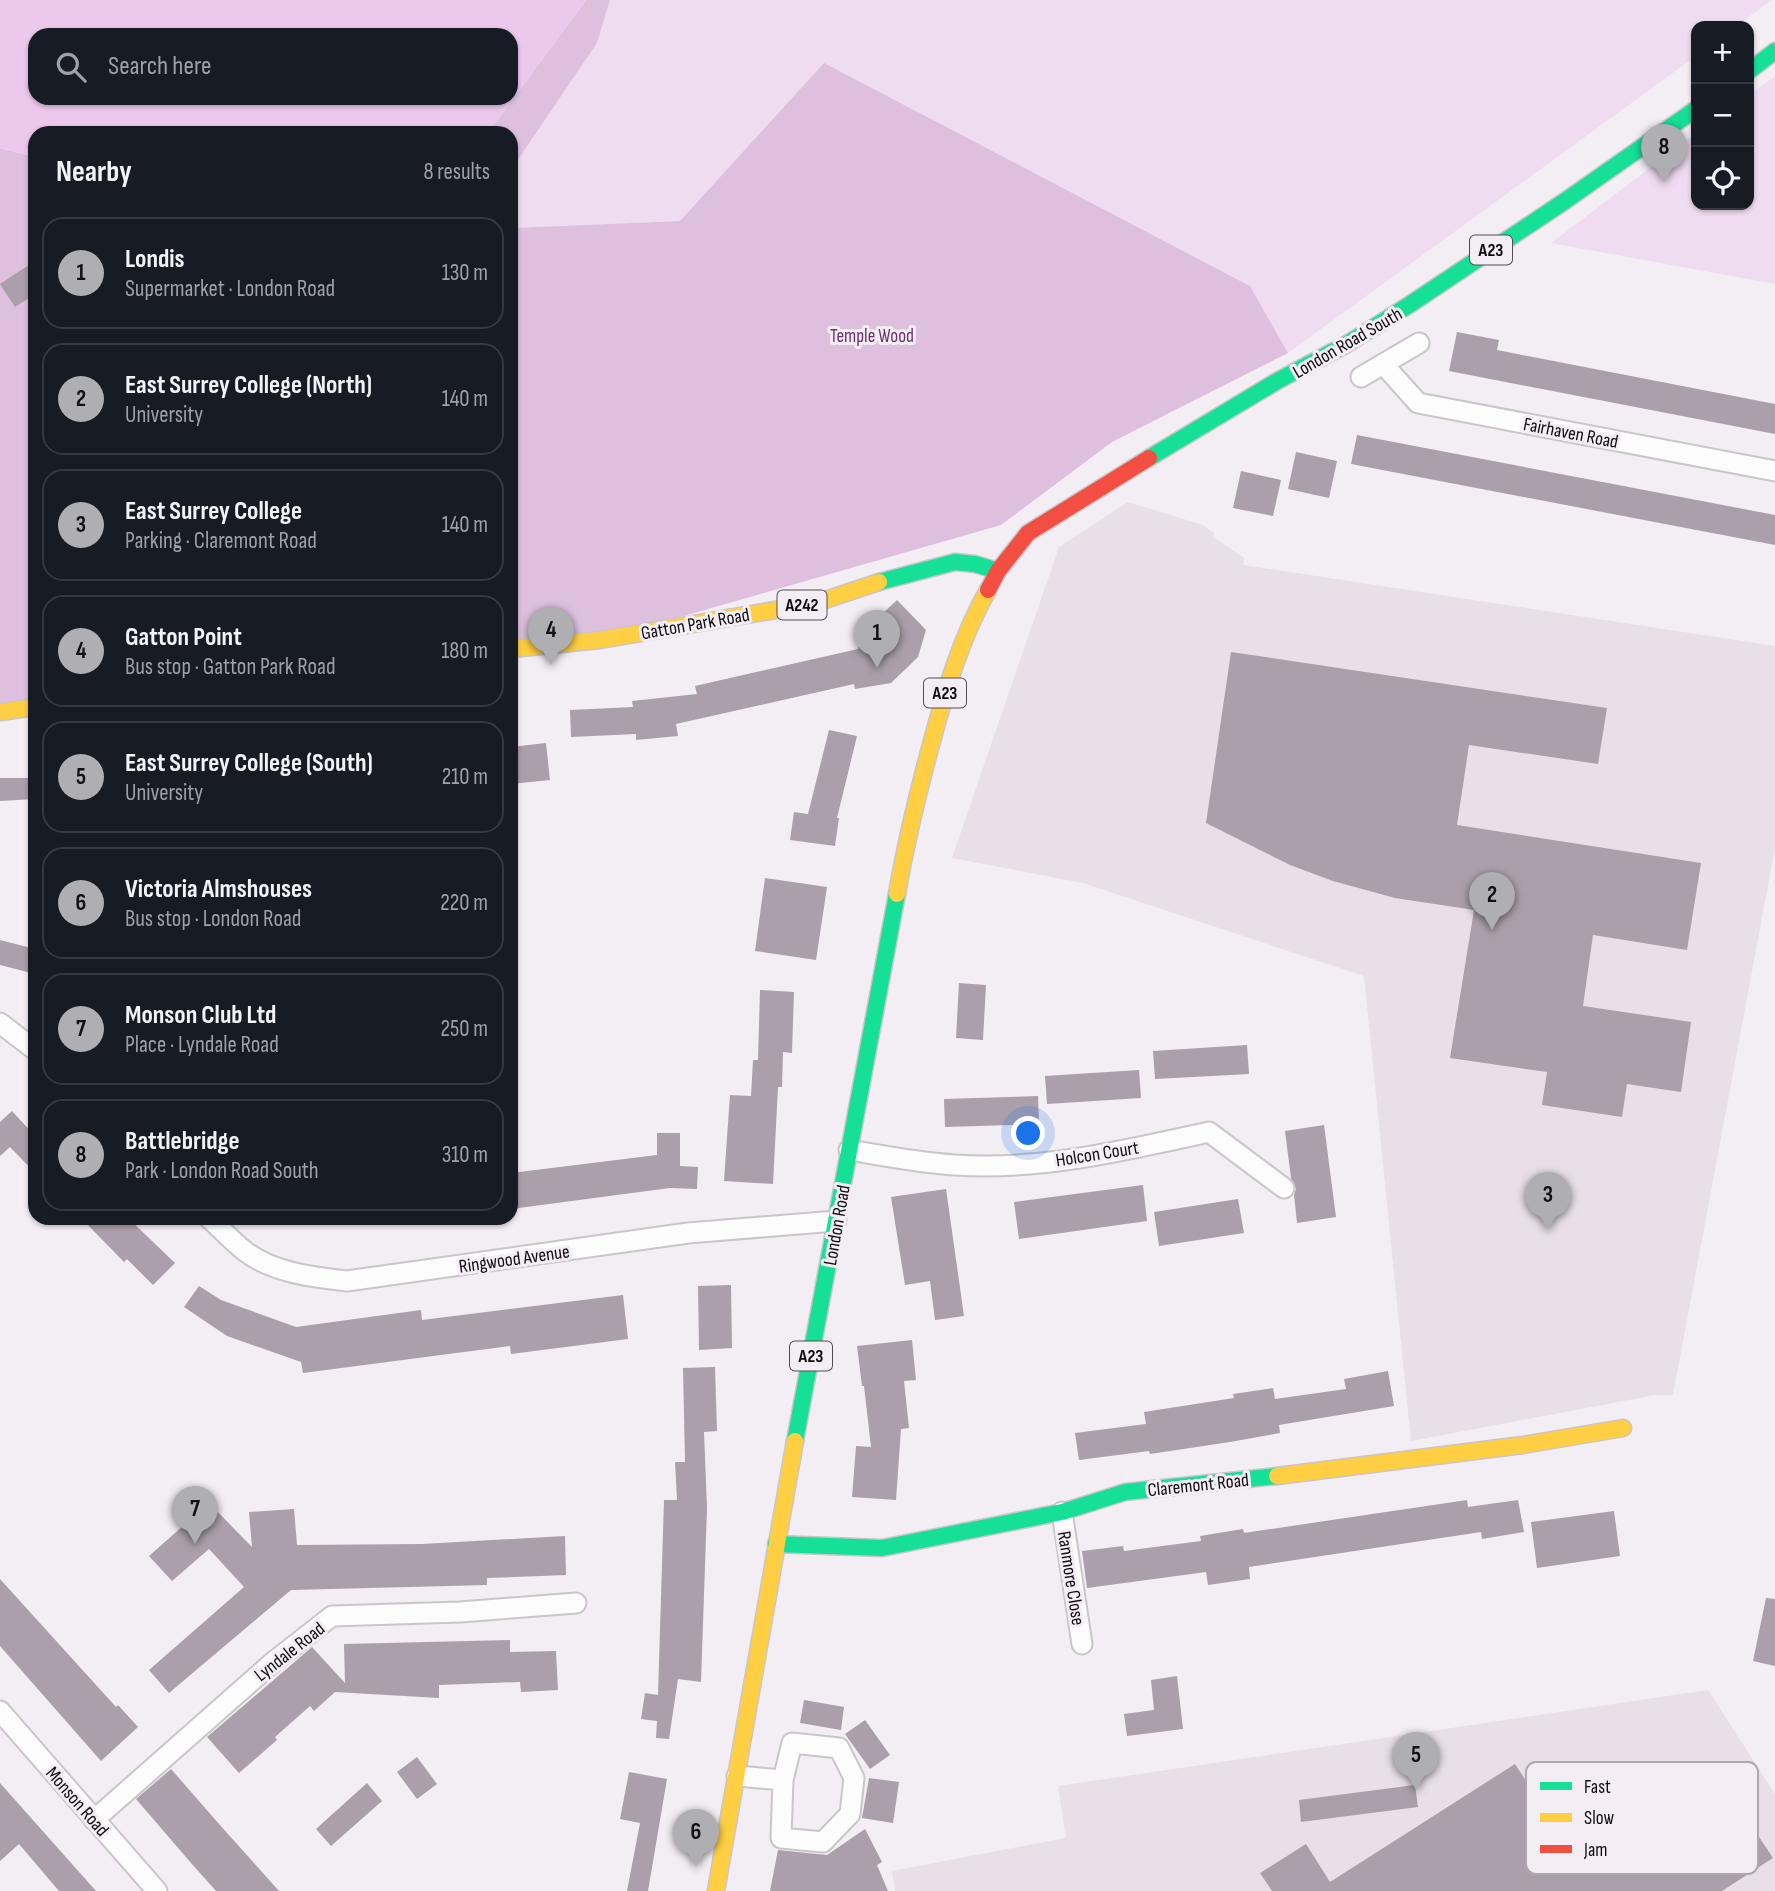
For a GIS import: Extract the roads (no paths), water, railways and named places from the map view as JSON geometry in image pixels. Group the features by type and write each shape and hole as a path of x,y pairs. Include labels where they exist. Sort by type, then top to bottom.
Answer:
{"main road":[{"path":"1754,67 1775,51"},
{"name":"London Road South","path":"998,571 1028,533 1075,502 1409,305 1565,201 1691,112"},
{"name":"Gatton Park Road","path":"518,648 600,640 816,603 908,573 955,562 975,564 998,571"},
{"name":"London Road","path":"716,1891 776,1544 910,822 947,686 969,624 998,571"},
{"path":"0,712 28,708"},
{"name":"Claremont Road","path":"776,1544 882,1548 1062,1512 1125,1492 1313,1472 1522,1445 1623,1428"}],"street":[{"path":"1361,377 1419,343"},
{"name":"Fairhaven Road","path":"1383,364 1418,403 1775,471"},
{"path":"0,1023 28,1045"},
{"name":"Holcon Court","path":"849,1150 956,1165 1023,1165 1117,1152 1209,1132 1284,1188"},
{"name":"Ringwood Avenue","path":"217,1225 247,1253 270,1265 307,1276 347,1282 688,1233 836,1222"},
{"name":"Ranmore Close","path":"1062,1512 1082,1644"},
{"name":"Lyndale Road","path":"94,1820 272,1662 332,1616 460,1612 576,1603"},
{"name":"Monson Road","path":"0,1711 157,1891"},
{"path":"792,1743 839,1748 854,1778 850,1814 823,1842 781,1838 783,1780 792,1743"},
{"path":"737,1776 783,1780"}],"place":[{"name":"Battlebridge","path":"1664,182"},
{"name":"Gatton Point","path":"551,665"},
{"name":"Londis","path":"877,668"},
{"name":"East Surrey College (North)","path":"1492,930"},
{"name":"East Surrey College","path":"1548,1230"},
{"name":"Monson Club Ltd","path":"195,1544"},
{"name":"East Surrey College (South)","path":"1416,1790"},
{"name":"Victoria Almshouses","path":"696,1867"}],"park label":[{"name":"Temple Wood","path":"872,335"}]}
